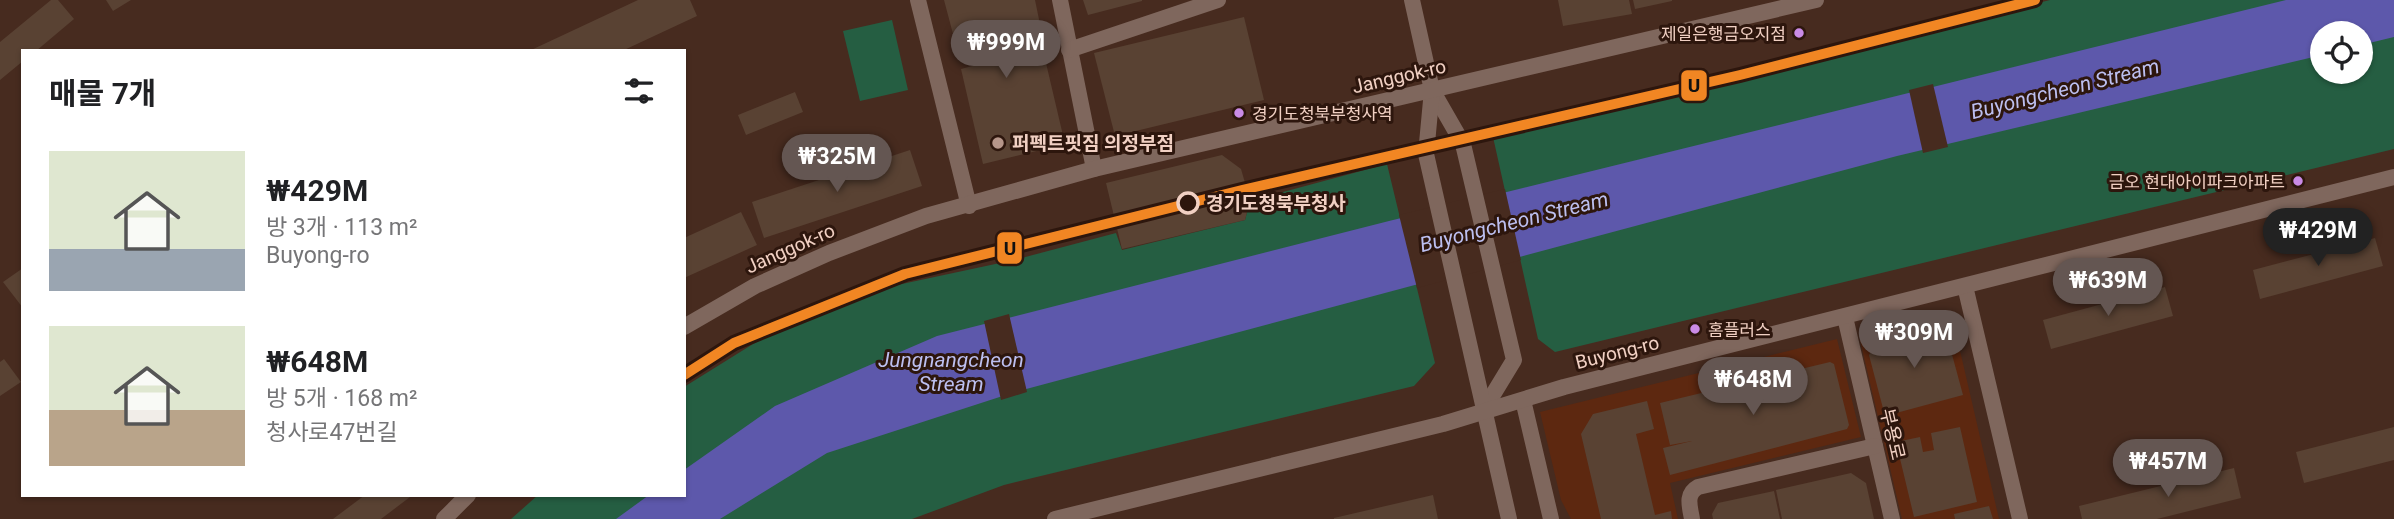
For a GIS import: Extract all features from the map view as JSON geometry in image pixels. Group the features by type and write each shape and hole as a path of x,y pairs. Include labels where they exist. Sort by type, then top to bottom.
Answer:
{"street":[{"path":"918,0 969,206"},
{"path":"1060,0 1094,169"},
{"path":"1069,50 1218,0"},
{"path":"1412,0 1432,90 1464,145 1514,360 1483,411"},
{"name":"Janggok-ro","path":"686,326 755,286 829,253 926,216 1094,169 1432,90 1747,8 1816,0"},
{"path":"1432,90 1426,154 1509,519"},
{"name":"Buyong-ro","path":"1055,519 2394,177"},
{"path":"1965,286 2020,519"},
{"name":"부용로","path":"1844,317 1892,519"},
{"path":"1523,400 1551,519"},
{"path":"1692,519 1689,499 1698,487 1875,446"},
{"path":"444,519 466,497"}],"shaded area":[{"path":"1952,316 1999,519 1902,519 1860,340"},
{"path":"1837,339 1861,437 1670,483 1678,519 1571,519 1561,500 1540,412"}],"green space":[{"path":"2050,0 2394,0 2394,149 1555,352 1538,339 1493,137"},
{"path":"892,20 908,90 860,101 843,31"},
{"path":"1387,164 1435,363 1414,386 1004,485 912,519 511,519 536,497 686,497 686,386 753,344 841,297 1014,260 1116,233 1122,250 1245,220 1250,201"}],"water":[{"name":"Jungnangcheon Stream","path":"2286,0 2394,0 2394,37 2373,42 2373,21 2310,21 2310,58 1897,156 1015,392 827,453 720,519 616,519 646,497 686,497 686,469 775,406 937,336 1389,221"}],"pier":[{"path":"1933,84 1948,147 1923,153 1909,90"},
{"path":"1505,189 1521,260 1417,288 1399,215"},
{"path":"1009,314 1027,392 1001,400 984,321"}],"building":[{"path":"51,0 58,0 74,19 38,49 21,49 21,63 0,80 0,42"},
{"path":"106,0 131,0 113,11"},
{"path":"638,0 690,0 697,16 626,49 533,49"},
{"path":"944,0 1035,0 1041,29 997,41 1001,55 1042,46 1065,144 983,164 961,69 991,61 986,43 957,49"},
{"path":"1083,0 1142,0 1142,1 1088,15"},
{"path":"1558,0 1629,0 1632,14 1563,26"},
{"path":"1633,0 1672,0 1672,1 1635,9"},
{"path":"1244,17 1264,100 1115,136 1094,53"},
{"path":"795,92 803,112 746,135 738,115"},
{"path":"910,150 922,186 764,238 752,202"},
{"name":"경기도청북부청사","path":"1222,155 1241,169 1250,200 1245,220 1122,249 1106,183"},
{"path":"741,212 757,245 686,277 686,237"},
{"path":"2375,238 2383,266 2260,299 2253,270"},
{"path":"21,269 21,305 3,282"},
{"path":"2165,287 2173,316 2051,349 2043,320"},
{"path":"1932,326 1947,336 1963,395 1885,416 1869,355 1878,340"},
{"path":"4,359 21,382 0,396 0,362"},
{"path":"1830,362 1834,364 1849,425 1847,429 1670,475 1663,448 1692,441 1670,445 1660,403"},
{"path":"1647,401 1654,429 1636,434 1655,515 1671,511 1672,519 1601,519 1581,434 1593,414"},
{"path":"1960,427 1977,502 1914,517 1896,442 1920,437 1923,452 1934,450 1931,433"},
{"path":"2394,427 2394,460 2304,483 2296,452"},
{"path":"2234,468 2241,498 2157,519 2082,519 2079,506"},
{"path":"1851,473 1866,483 1874,519 1782,519 1776,490"},
{"path":"1774,491 1780,519 1713,519 1712,514 1718,503"},
{"path":"1433,495 1438,519 1334,519 1334,518"},
{"path":"362,497 410,497 381,519 333,519"},
{"path":"1989,506 1993,519 1955,519 1954,514"}],"transit line":[{"name":"U","path":"686,374 734,343 905,274 1242,190 1740,75 2035,0"}],"place":[{"name":"제일은행금오지점","path":"1799,33"},
{"name":"경기도청북부청사역","path":"1239,113"},
{"name":"퍼펙트핏짐 의정부점","path":"998,143"},
{"name":"금오 현대아이파크아파트","path":"2298,181"},
{"name":"경기도청북부청사","path":"1188,203"},
{"name":"홈플러스","path":"1695,329"}],"water label":[{"name":"Buyongcheon Stream","path":"2065,89"},
{"name":"Buyongcheon Stream","path":"1514,222"}]}
